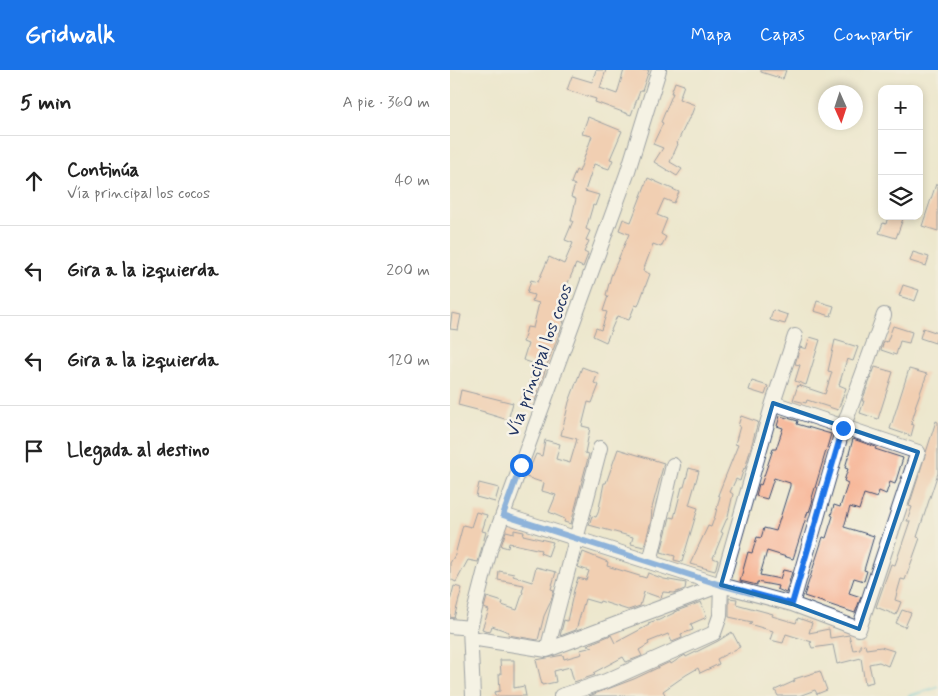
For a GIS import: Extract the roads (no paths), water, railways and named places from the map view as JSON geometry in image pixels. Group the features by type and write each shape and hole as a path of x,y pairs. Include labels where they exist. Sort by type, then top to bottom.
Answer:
{"street":[{"name":"Vía principal los cocos","path":"473,696 470,633 490,550 627,174 659,70"},
{"path":"792,604 843,428 884,315"},
{"path":"561,696 606,681 714,632 720,616 721,585 773,403 795,336"},
{"path":"503,515 721,585 792,604 859,628 918,452 773,403"},
{"path":"547,650 600,448"},
{"path":"650,562 673,465"},
{"path":"450,626 470,633 547,650 721,585"}],"waterway":[{"path":"909,696 938,687"}]}
